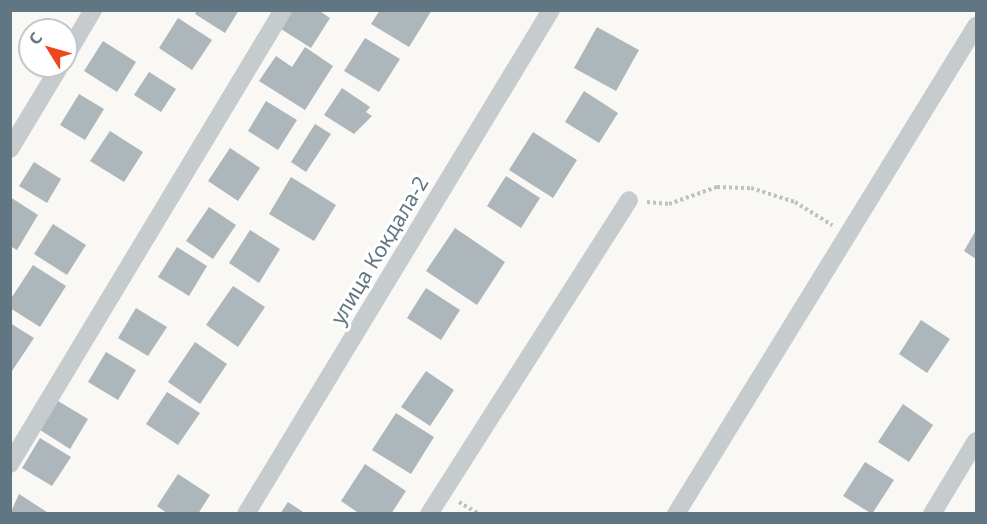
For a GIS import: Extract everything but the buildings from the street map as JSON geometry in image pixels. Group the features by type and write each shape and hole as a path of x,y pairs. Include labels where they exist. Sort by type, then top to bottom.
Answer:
{"street":[{"path":"78,36 93,10"},
{"path":"10,464 283,10"},
{"name":"улица Кокдала-2","path":"246,513 551,10"},
{"path":"676,513 976,26"},
{"path":"10,148 53,78"},
{"path":"429,513 629,200"},
{"path":"932,513 976,441"}],"path":[{"path":"629,200 669,204 717,187 751,188 795,202 848,236"}]}
